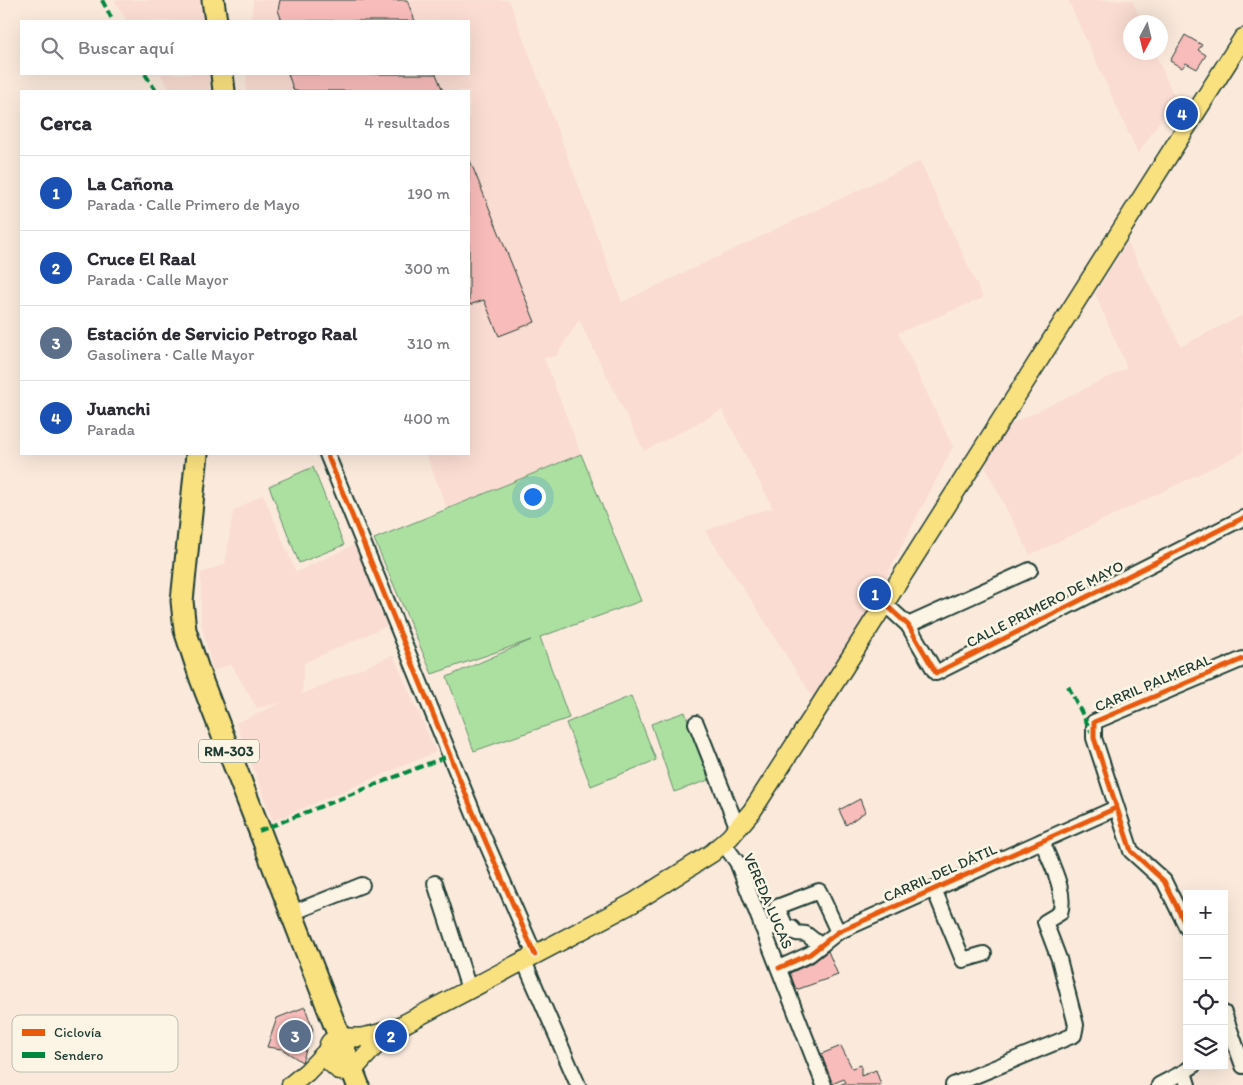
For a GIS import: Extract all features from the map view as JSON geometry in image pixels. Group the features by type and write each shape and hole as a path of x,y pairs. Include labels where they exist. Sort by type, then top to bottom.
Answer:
{"highway":[{"path":"222,75 224,90"},
{"name":"RM-303","path":"197,455 182,601 185,630 201,680 352,1071"}],"main road":[{"path":"291,1085 352,1071 374,1047 402,1025 678,876 723,843 738,829 764,793 885,604 1243,38"},
{"path":"291,1085 341,1042 402,1025"}],"street":[{"path":"327,455 475,817 578,1085"},
{"name":"CALLE PRIMERO DE MAYO","path":"885,604 908,625 936,673 1243,518"},
{"path":"908,625 1030,570"},
{"name":"CARRIL PALMERAL","path":"1183,920 1164,881 1131,852 1094,738 1094,722 1243,659"},
{"path":"696,723 738,829"},
{"name":"CARRIL DEL DÁTIL","path":"778,968 810,954 838,932 1116,808"},
{"path":"953,1085 1074,1035 1076,1025 1059,959 1045,922 1060,913 1062,906 1061,892 1042,841"},
{"name":"VEREDA LUCAS","path":"723,843 737,862 824,1085"},
{"path":"435,883 469,989"},
{"path":"292,913 362,884"},
{"path":"934,889 962,960 984,954"},
{"path":"786,927 777,908 818,890 838,932"},
{"path":"762,928 792,928 796,933 806,934 820,945"},
{"path":"1226,1025 1229,1043 1243,1066"},
{"path":"1158,1085 1189,1074"}],"shaded area":[{"path":"114,0 200,0 204,20 126,20"},
{"path":"253,0 509,0 622,302 920,161 983,298 898,333 953,447 819,707 705,531 744,515 773,508 722,410 644,451 579,320 556,356 544,358 581,454 447,509 426,455 470,455 470,90 246,90 247,75 470,75 470,20 251,20"},
{"path":"1068,0 1132,0 1139,15 1123,15 1123,60 1158,60 1175,98 1138,154"},
{"path":"161,75 209,75 210,90 170,90"},
{"path":"1127,242 1181,346 1243,315 1243,453 1030,555 985,467 1005,427 1127,368 1095,294"},
{"path":"263,494 296,572 356,544 389,625 304,663 302,694 393,655 436,752 273,821 236,723 281,703 257,708 231,664 213,671 201,623 201,573 225,564 233,512"}],"green space":[{"path":"581,454 641,601 540,637 569,718 474,751 447,677 531,640 432,674 374,539"},
{"path":"313,467 344,545 299,563 269,486"},
{"path":"631,696 656,760 591,786 566,723"},
{"path":"685,712 709,780 674,792 651,724"}],"building":[{"path":"280,0 407,0 415,20 282,20 278,10"},
{"path":"1185,35 1202,45 1198,50 1206,55 1197,69 1186,63 1182,68 1170,61"},
{"path":"288,75 436,75 443,90 294,90"},
{"path":"470,160 535,322 499,336 484,300 470,305"},
{"path":"860,799 865,812 846,825 839,810"},
{"path":"828,951 838,975 796,990 790,973 814,962"},
{"path":"305,1007 313,1030 302,1062 282,1049 267,1047 277,1018"},
{"path":"841,1046 852,1068 861,1065 861,1076 876,1070 881,1085 840,1085 846,1082 844,1079 832,1084 821,1054"}],"marked path":[{"path":"102,0 112,20"},
{"path":"146,75 155,90"},
{"path":"1068,686 1092,733"},
{"path":"259,831 450,755"}],"cycle path":[{"path":"327,455 475,817 535,955"},
{"path":"885,604 908,625 936,673 1243,518"},
{"path":"1183,920 1164,881 1131,851 1094,738 1094,722 1243,659"},
{"path":"779,968 810,954 838,932 1116,808"}],"place":[{"name":"Juanchi","path":"1182,114"},
{"name":"La Cañona","path":"875,594"},
{"name":"Estación de Servicio Petrogo Raal","path":"295,1036"},
{"name":"Cruce El Raal","path":"391,1036"}]}
